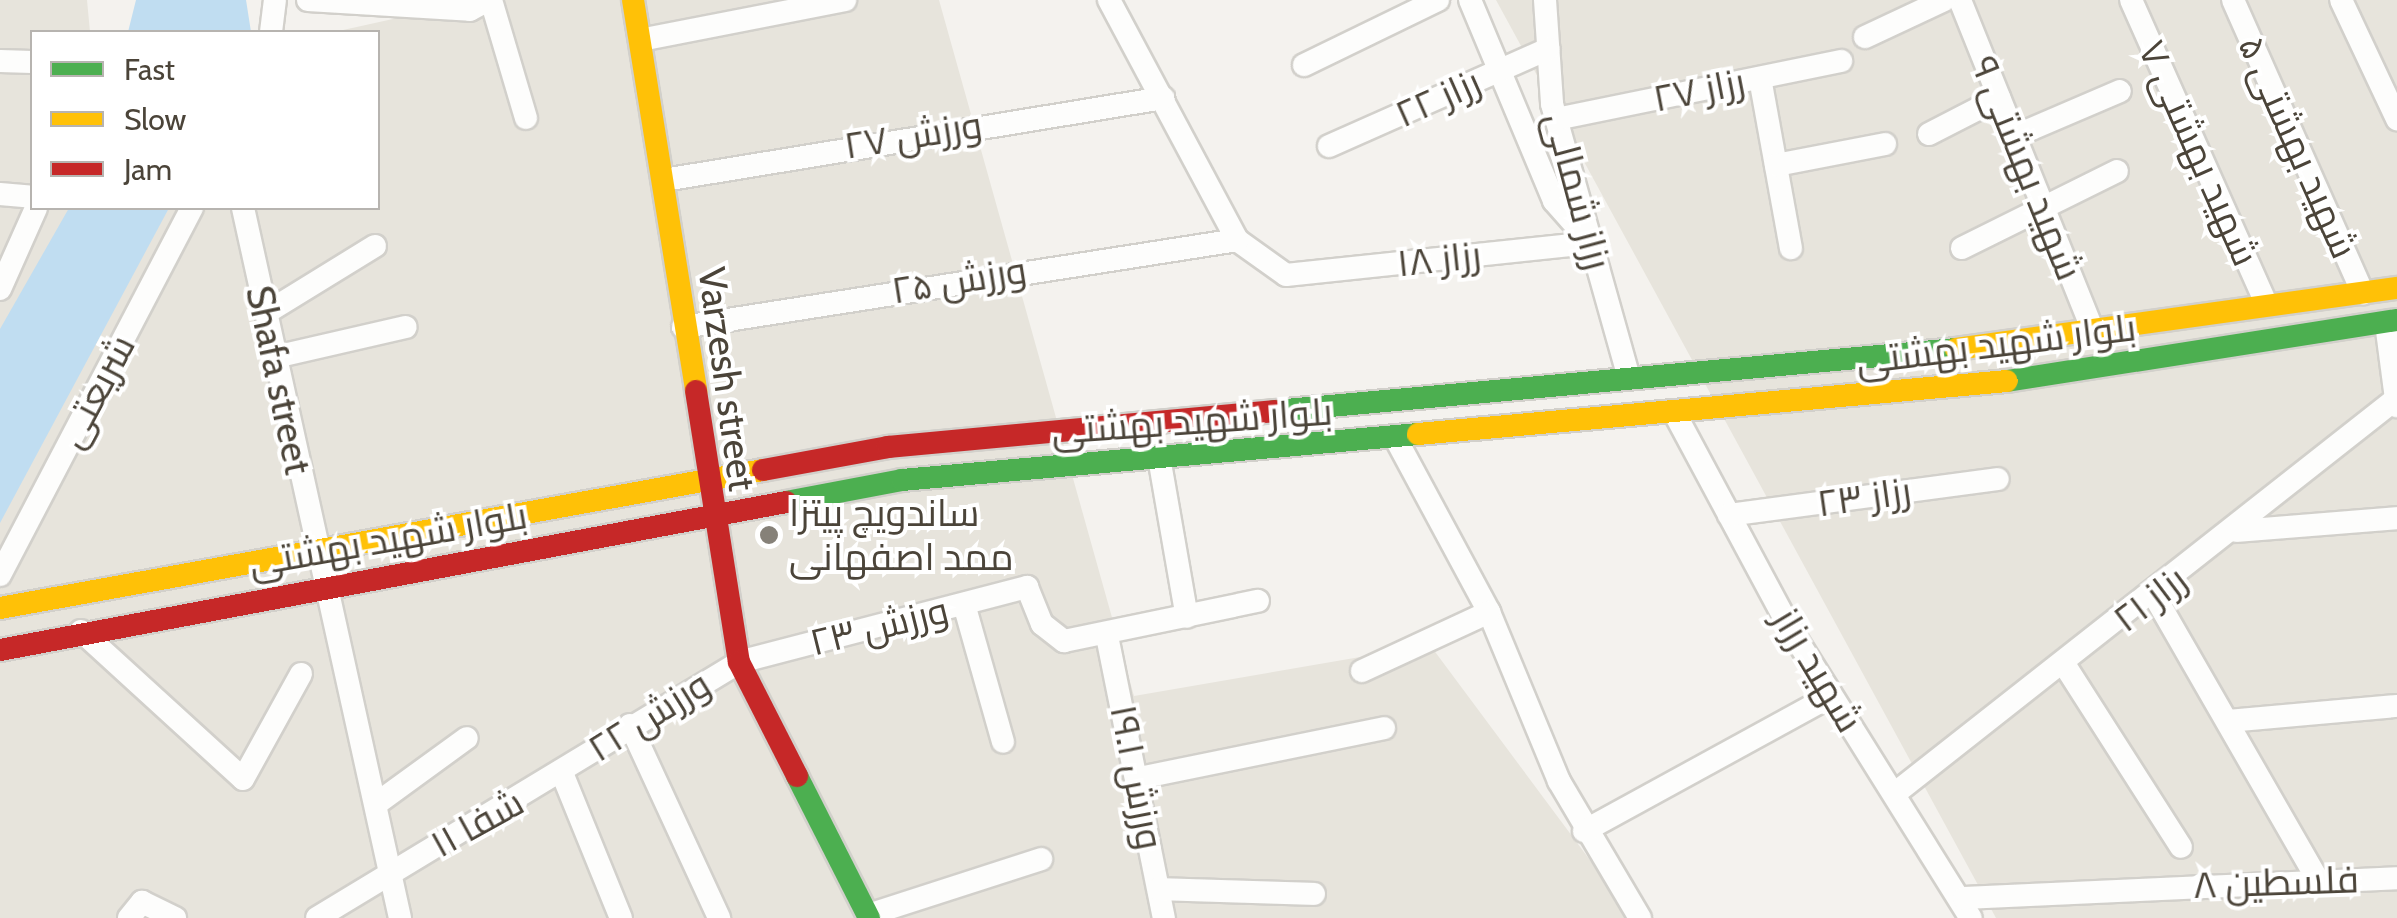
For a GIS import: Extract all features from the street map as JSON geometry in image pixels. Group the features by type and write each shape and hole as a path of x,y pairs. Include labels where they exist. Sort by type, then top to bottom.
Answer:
{"main road":[{"name":"Varzesh street","path":"633,0 664,180 704,482 738,662 868,917"},
{"name":"بلوار شهید بهشتی","path":"0,608 888,447 2095,336 2267,305 2397,288"},
{"name":"بلوار شهید بهشتی","path":"0,650 81,631 902,480 1160,463 2108,369 2391,322"},
{"path":"1449,395 1452,436"}],"street":[{"path":"270,30 275,0"},
{"path":"308,0 345,9 483,3 526,118"},
{"path":"640,40 846,0"},
{"path":"1109,0 1237,240"},
{"path":"1304,65 1438,0"},
{"path":"1470,0 1496,72 1554,201 1591,243"},
{"name":"رزاز شمالی","path":"1545,0 1556,119 1629,378"},
{"path":"1865,37 1944,0"},
{"name":"شهید بهشتی ۹","path":"1960,0 2095,336"},
{"name":"شهید بهشتی ۷","path":"2131,0 2267,305"},
{"name":"شهید بهشتی ۵","path":"2233,0 2363,294"},
{"path":"2342,0 2397,120"},
{"name":"رزاز ۲۲","path":"1328,146 1548,49"},
{"path":"0,60 30,62"},
{"name":"رزاز ۲۷","path":"1556,119 1842,62"},
{"path":"1760,78 1791,248"},
{"path":"2014,136 2120,91"},
{"name":"ورزش ۲۷","path":"664,180 1163,98"},
{"path":"1929,134 1999,98"},
{"path":"1776,165 1884,144"},
{"path":"1962,248 2117,171"},
{"path":"0,194 30,198"},
{"path":"0,289 35,210"},
{"name":"شریعتی","path":"0,575 191,210"},
{"name":"Shafa street","path":"243,210 322,586"},
{"name":"رزاز ۱۸","path":"1237,240 1286,275 1591,243"},
{"name":"ورزش ۲۵","path":"683,327 1237,240"},
{"path":"266,312 375,246"},
{"path":"2391,322 2397,401"},
{"path":"275,357 406,328"},
{"name":"رزاز ۲۱","path":"1898,791 2237,532 2397,401"},
{"name":"شهید رزاز","path":"1675,414 1830,696 1898,791 1967,908"},
{"path":"1397,441 1489,612 1584,831 1640,918"},
{"path":"1160,463 1188,618"},
{"name":"رزاز ۲۳","path":"1730,515 1998,478"},
{"path":"2237,532 2397,518"},
{"path":"322,586 400,918"},
{"name":"ورزش ۲۳","path":"738,662 1028,587 1051,635 1107,636"},
{"path":"2154,596 2316,877"},
{"path":"1107,636 1258,601"},
{"path":"964,604 1003,742"},
{"path":"1362,671 1489,612"},
{"path":"81,631 243,778 301,674"},
{"name":"ورزش ۱۹.۱","path":"1107,636 1139,778 1164,918"},
{"name":"ورزش ۲۲","path":"562,772 630,725 738,662"},
{"path":"2064,664 2181,847"},
{"path":"1584,831 1830,696"},
{"path":"2228,722 2397,706"},
{"path":"630,725 720,918"},
{"path":"1139,778 1384,728"},
{"name":"شفا ۱۱","path":"376,804 468,738"},
{"path":"562,772 621,918"},
{"name":"شفا ۱۱","path":"317,918 390,870 562,772"},
{"path":"868,917 1041,859"},
{"name":"فلسطین ۸","path":"1967,908 2156,886 2316,877 2397,878"},
{"path":"1159,889 1314,894"},
{"path":"129,918 142,902 175,918"}],"shaded area":[{"path":"0,0 87,0 90,30 30,30 30,210 380,210 380,30 343,30 479,0 939,0 1134,696 1430,645 1633,918 0,918"},
{"path":"1496,0 2397,0 2397,918 1996,918"}],"water":[{"path":"136,0 246,0 251,30 128,30"},
{"path":"68,210 168,210 0,523 0,329"}],"traffic: fast":[{"path":"2007,381 2397,320"},
{"path":"1275,411 1956,349"},
{"path":"786,502 902,480 1418,434"},
{"path":"797,776 869,918"}],"traffic: slow":[{"path":"633,0 696,391"},
{"path":"1956,349 2397,288"},
{"path":"1418,434 2007,381"},
{"path":"0,608 763,470"}],"traffic: jam":[{"path":"696,391 739,662 797,776"},
{"path":"763,470 888,447 1275,411"},
{"path":"0,650 786,502"}],"place":[{"name":"ساندویچ پیتزا ممد اصفهانی","path":"769,535"}]}
